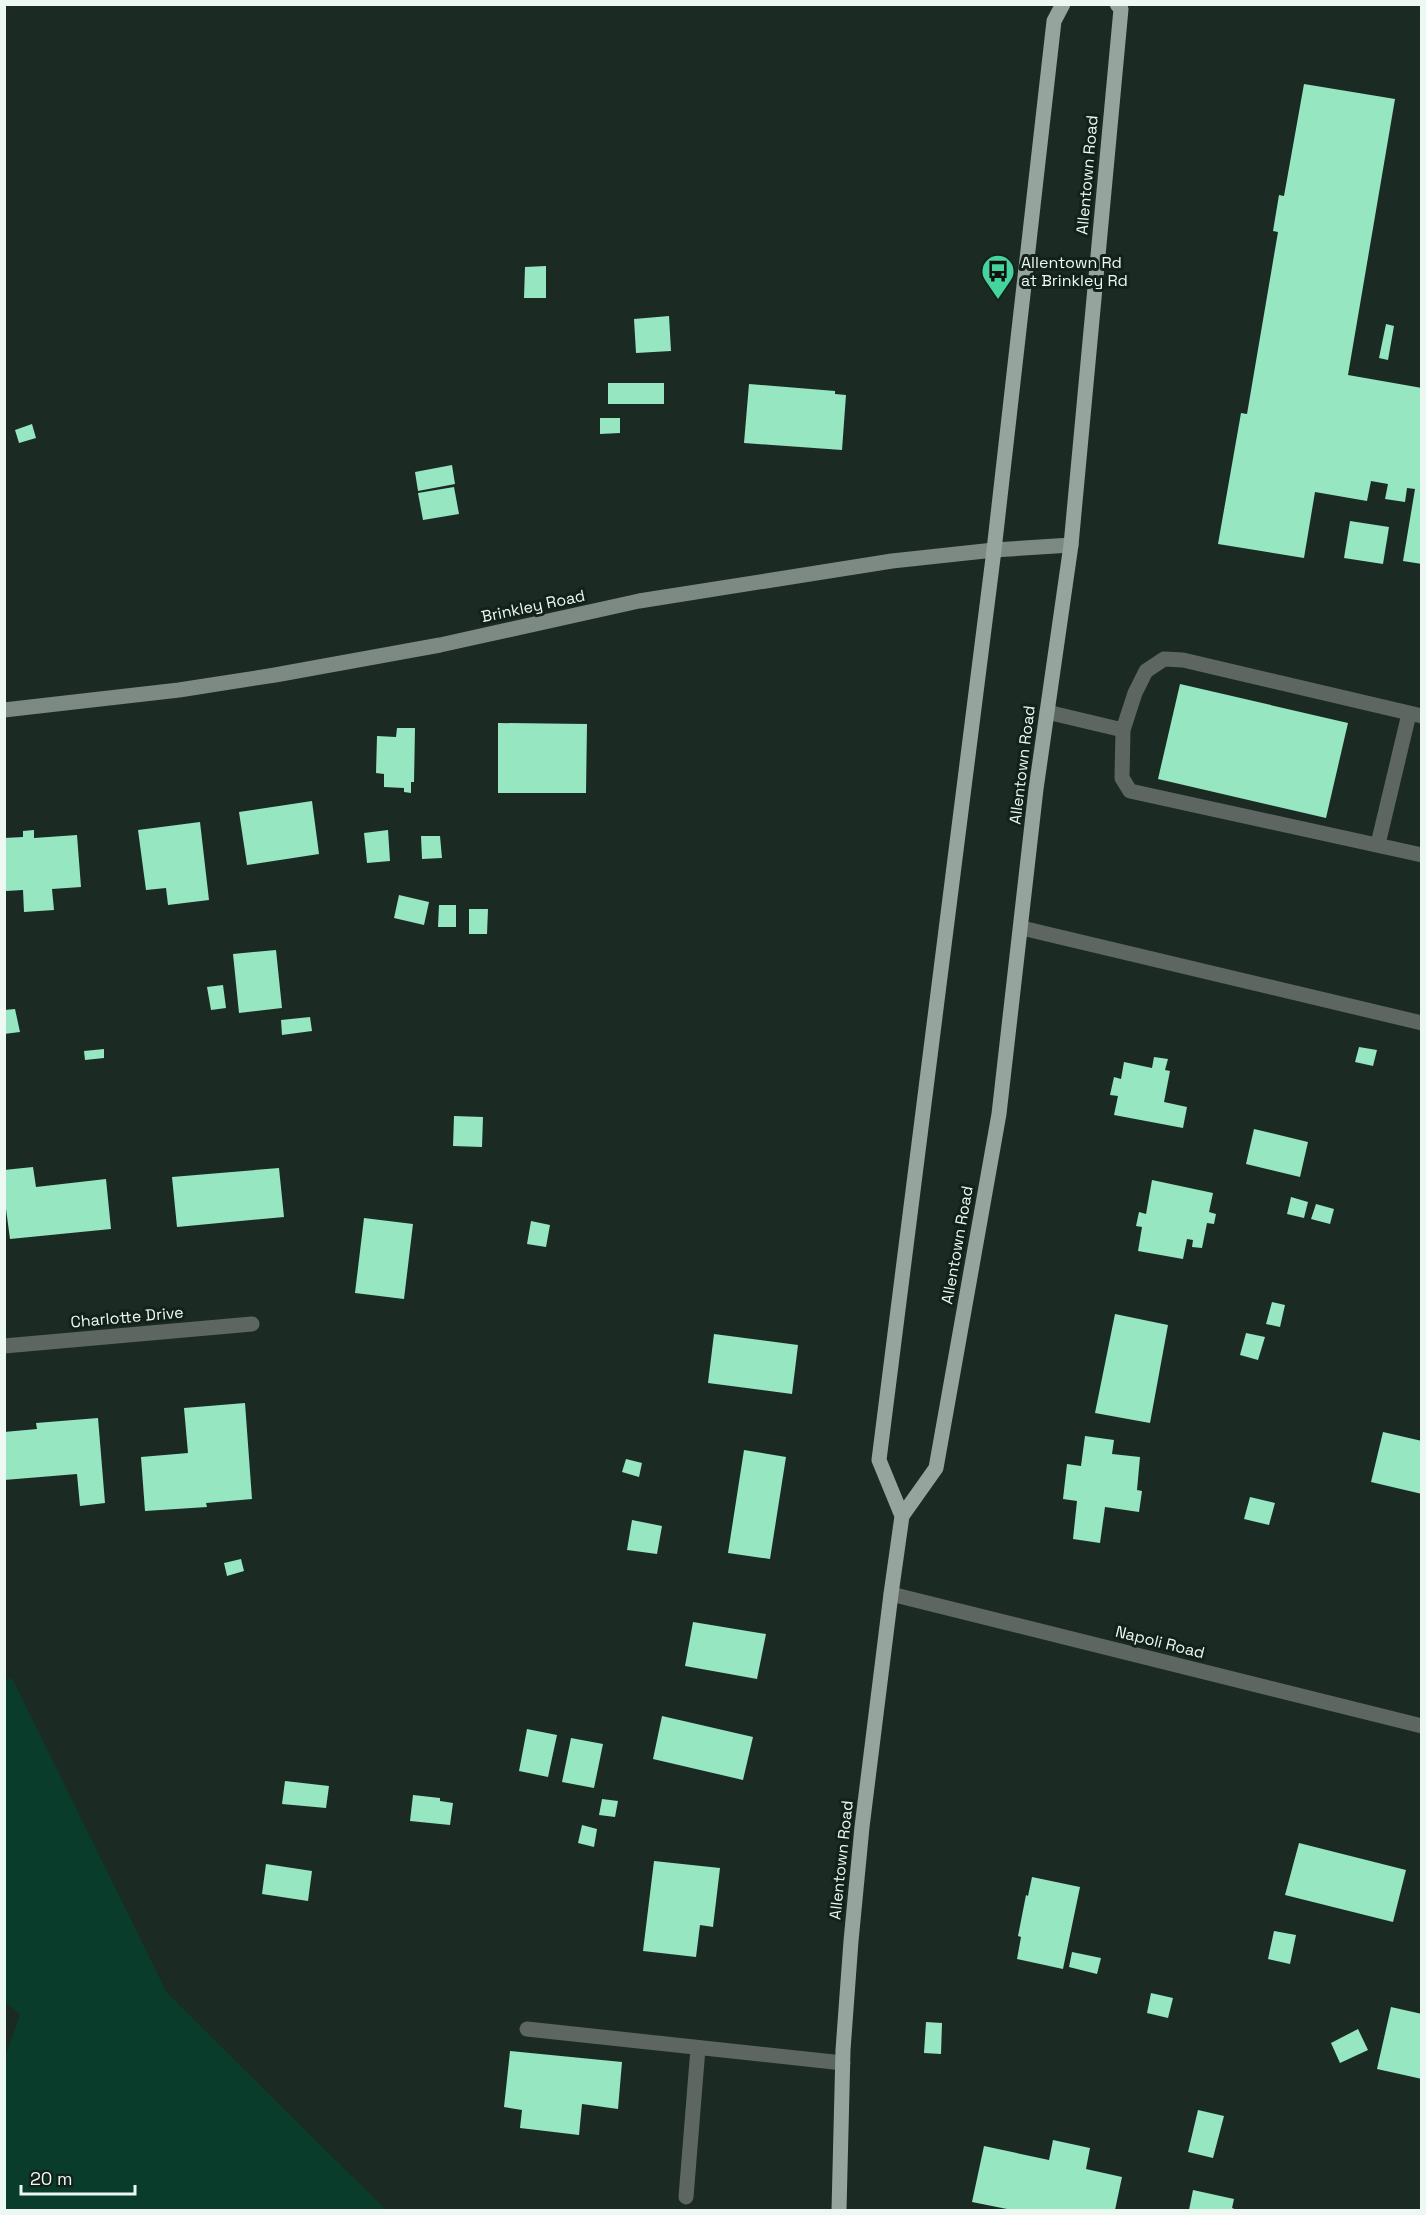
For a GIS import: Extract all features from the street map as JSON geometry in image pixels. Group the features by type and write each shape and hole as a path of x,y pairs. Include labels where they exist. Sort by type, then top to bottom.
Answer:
{"main road":[{"path":"902,1516 879,1460 994,550 1054,21 1063,4"},
{"name":"Allentown Road","path":"839,2211 843,2063 851,1941 862,1827 891,1594 902,1516 936,1468 999,1113 1022,928 1036,789 1071,545 1121,9 1117,4"},
{"name":"Brinkley Road","path":"4,710 179,690 274,675 440,645 639,601 892,561 994,550 1071,545"}],"street":[{"path":"1378,844 1416,715 1183,660 1164,659 1146,671 1135,693 1123,730 1122,778 1130,791 1422,855"},
{"path":"1047,712 1123,730"},
{"path":"1022,928 1422,1023"},
{"name":"Charlotte Drive","path":"4,1346 252,1324"},
{"name":"Napoli Road","path":"891,1594 1422,1726"},
{"path":"527,2029 843,2063"},
{"path":"686,2197 698,2048"}],"green space":[{"path":"12,1678 167,1993 386,2210 5,2210 5,2057 20,2015 4,2000 4,1681"}],"building":[{"path":"1304,84 1395,99 1348,375 1422,388 1422,564 1403,561 1415,489 1407,488 1405,502 1385,499 1388,484 1371,481 1367,501 1315,492 1304,558 1218,544 1241,413 1247,414 1278,232 1273,231 1279,195 1284,196"},
{"path":"546,266 546,298 524,298 525,267"},
{"path":"669,316 671,351 636,353 634,319"},
{"path":"1386,324 1394,326 1388,360 1379,358"},
{"path":"608,383 664,383 664,404 608,404"},
{"path":"749,384 835,391 835,394 846,395 842,450 744,443"},
{"path":"600,418 620,418 620,433 600,434"},
{"path":"32,424 36,438 19,443 15,430"},
{"path":"452,465 455,484 418,491 415,472"},
{"path":"454,487 459,514 423,520 418,493"},
{"path":"1350,521 1389,527 1383,564 1344,558"},
{"path":"1180,684 1348,723 1326,818 1158,779"},
{"path":"498,723 587,724 586,793 498,793"},
{"path":"397,728 415,728 414,782 411,782 411,793 404,792 404,788 384,787 384,774 376,773 377,736 396,737"},
{"path":"312,801 319,854 247,865 239,812"},
{"path":"200,822 209,900 168,905 166,888 146,890 138,830"},
{"path":"34,830 34,838 77,835 81,887 52,889 54,910 24,912 23,890 6,891 4,838 23,837 23,831"},
{"path":"388,830 390,861 367,863 364,833"},
{"path":"421,836 440,836 442,858 422,859"},
{"path":"399,895 429,902 424,925 394,918"},
{"path":"439,905 456,905 456,927 438,927"},
{"path":"469,909 488,909 487,934 469,934"},
{"path":"276,950 282,1008 239,1013 233,954"},
{"path":"223,985 226,1008 211,1010 207,987"},
{"path":"15,1009 20,1032 4,1034 4,1010"},
{"path":"310,1017 312,1031 282,1035 281,1020"},
{"path":"1359,1047 1377,1050 1373,1066 1355,1062"},
{"path":"104,1049 104,1058 85,1060 84,1051"},
{"path":"1154,1057 1168,1059 1165,1070 1170,1071 1164,1102 1187,1107 1183,1128 1114,1115 1118,1096 1110,1095 1114,1077 1121,1079 1124,1062 1152,1068"},
{"path":"454,1116 483,1117 482,1147 453,1146"},
{"path":"1254,1129 1308,1142 1300,1177 1246,1164"},
{"path":"33,1167 36,1187 106,1179 111,1229 10,1239 4,1194 4,1170"},
{"path":"279,1168 284,1217 177,1227 172,1177"},
{"path":"1152,1180 1213,1193 1209,1212 1216,1214 1214,1224 1207,1223 1202,1248 1192,1247 1193,1240 1187,1239 1183,1259 1138,1251 1142,1227 1136,1226 1139,1212 1146,1214"},
{"path":"1291,1197 1308,1202 1304,1218 1287,1214"},
{"path":"1316,1204 1334,1209 1330,1224 1311,1219"},
{"path":"364,1218 413,1224 404,1299 355,1293"},
{"path":"531,1221 550,1225 546,1247 527,1244"},
{"path":"1272,1302 1285,1305 1280,1327 1266,1324"},
{"path":"1115,1314 1168,1325 1150,1423 1095,1413"},
{"path":"1246,1333 1265,1337 1258,1360 1240,1355"},
{"path":"714,1334 798,1345 792,1394 708,1383"},
{"path":"245,1403 252,1499 206,1503 207,1507 145,1511 141,1457 188,1453 184,1408"},
{"path":"98,1418 105,1503 80,1506 77,1474 4,1480 4,1432 37,1429 36,1423"},
{"path":"1383,1432 1422,1441 1422,1494 1371,1482"},
{"path":"1085,1436 1114,1440 1112,1454 1140,1457 1137,1490 1142,1491 1139,1512 1105,1507 1100,1543 1073,1539 1077,1501 1063,1499 1067,1464 1081,1466"},
{"path":"744,1450 786,1457 770,1559 728,1553"},
{"path":"626,1459 642,1463 639,1477 622,1472"},
{"path":"1250,1497 1275,1503 1269,1525 1244,1519"},
{"path":"632,1520 662,1526 657,1554 627,1550"},
{"path":"241,1559 244,1571 227,1576 224,1563"},
{"path":"693,1622 766,1634 757,1679 685,1666"},
{"path":"662,1716 753,1737 743,1780 653,1759"},
{"path":"527,1729 557,1735 548,1777 519,1771"},
{"path":"571,1738 603,1744 594,1788 562,1782"},
{"path":"285,1781 329,1786 326,1808 282,1804"},
{"path":"413,1795 440,1798 440,1801 453,1803 450,1825 410,1821"},
{"path":"602,1799 618,1801 615,1817 599,1815"},
{"path":"582,1825 597,1829 594,1847 578,1843"},
{"path":"1299,1843 1406,1870 1393,1922 1285,1895"},
{"path":"654,1861 720,1868 713,1927 700,1925 696,1957 643,1951"},
{"path":"266,1864 312,1871 308,1901 262,1894"},
{"path":"1032,1877 1080,1887 1063,1969 1017,1959 1021,1937 1018,1936"},
{"path":"1274,1931 1296,1935 1290,1964 1268,1959"},
{"path":"1072,1952 1101,1958 1097,1974 1069,1967"},
{"path":"1151,1993 1173,1998 1168,2018 1147,2013"},
{"path":"1391,2007 1422,2014 1422,2079 1377,2069"},
{"path":"926,2022 942,2023 941,2054 924,2053"},
{"path":"1358,2029 1368,2050 1340,2063 1331,2043"},
{"path":"510,2051 622,2062 618,2109 582,2104 579,2135 520,2128 522,2110 504,2107"},
{"path":"1198,2110 1224,2116 1213,2158 1188,2152"},
{"path":"1053,2140 1090,2148 1086,2169 1122,2177 1115,2210 1012,2210 972,2202 984,2146 1049,2160"},
{"path":"1193,2190 1234,2199 1232,2208 1237,2210 1189,2210"}],"place":[{"name":"Allentown Rd at Brinkley Rd","path":"998,300"}]}
